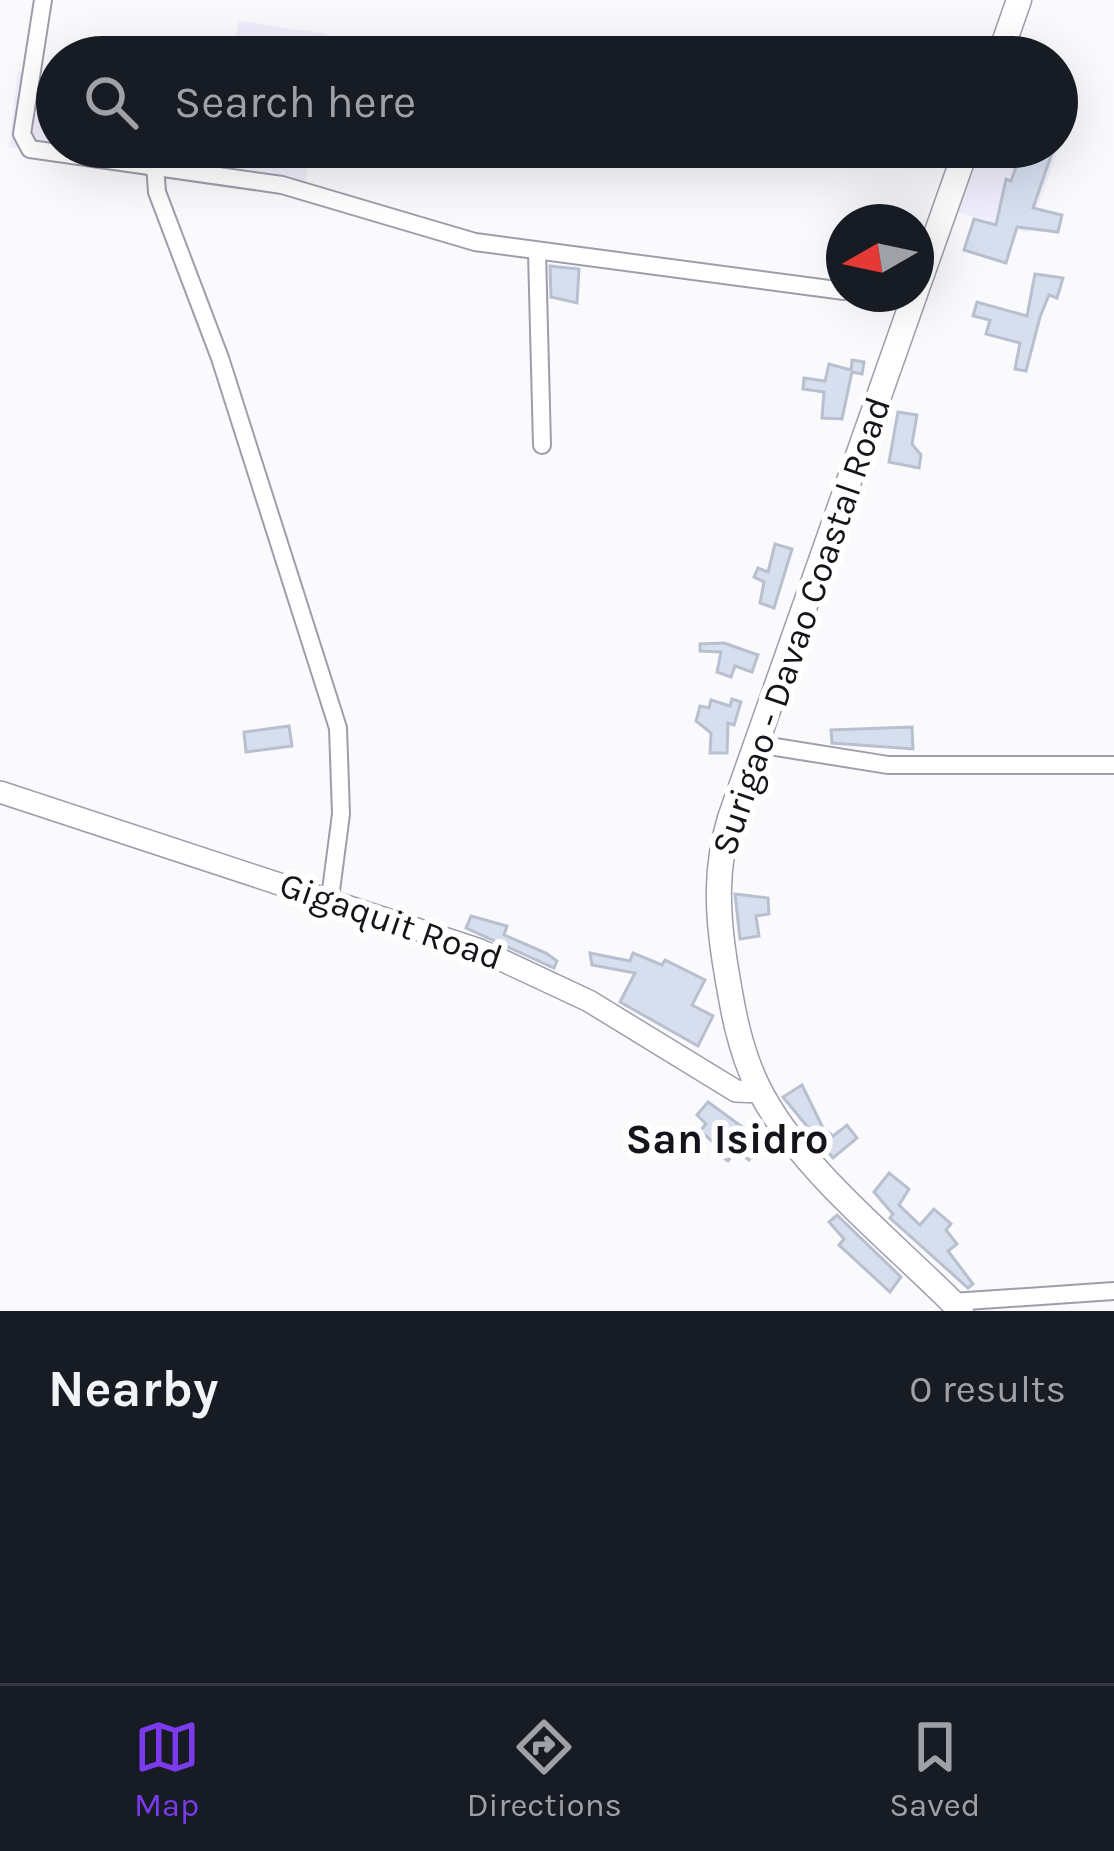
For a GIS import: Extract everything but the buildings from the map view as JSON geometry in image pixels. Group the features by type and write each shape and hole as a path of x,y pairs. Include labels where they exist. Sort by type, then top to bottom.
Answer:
{"highway":[{"path":"1006,36 1019,0"},
{"name":"Surigao - Davao Coastal Road","path":"934,240 960,168"},
{"name":"Surigao - Davao Coastal Road","path":"908,312 723,842 717,887 731,1000 760,1092 811,1160 957,1306"}],"main road":[{"name":"Gigaquit Road","path":"0,792 330,898 520,967 616,1016 736,1090 760,1092"}],"street":[{"path":"38,36 43,0"},
{"path":"36,50 23,143 36,150"},
{"path":"155,168 157,193 216,346 338,728 340,814 330,898"},
{"path":"175,168 282,184 410,227 536,252 826,289"},
{"path":"536,252 542,445"},
{"path":"757,744 888,765 1114,765"},
{"path":"957,1306 1114,1292"}],"shaded area":[{"path":"239,21 327,34 327,36 236,36"},
{"path":"18,72 36,74 36,150 9,147"},
{"path":"177,168 308,168 305,184"},
{"path":"971,168 1052,168 1028,233 956,212"}],"district":[{"name":"San Isidro","path":"727,1139"}]}
